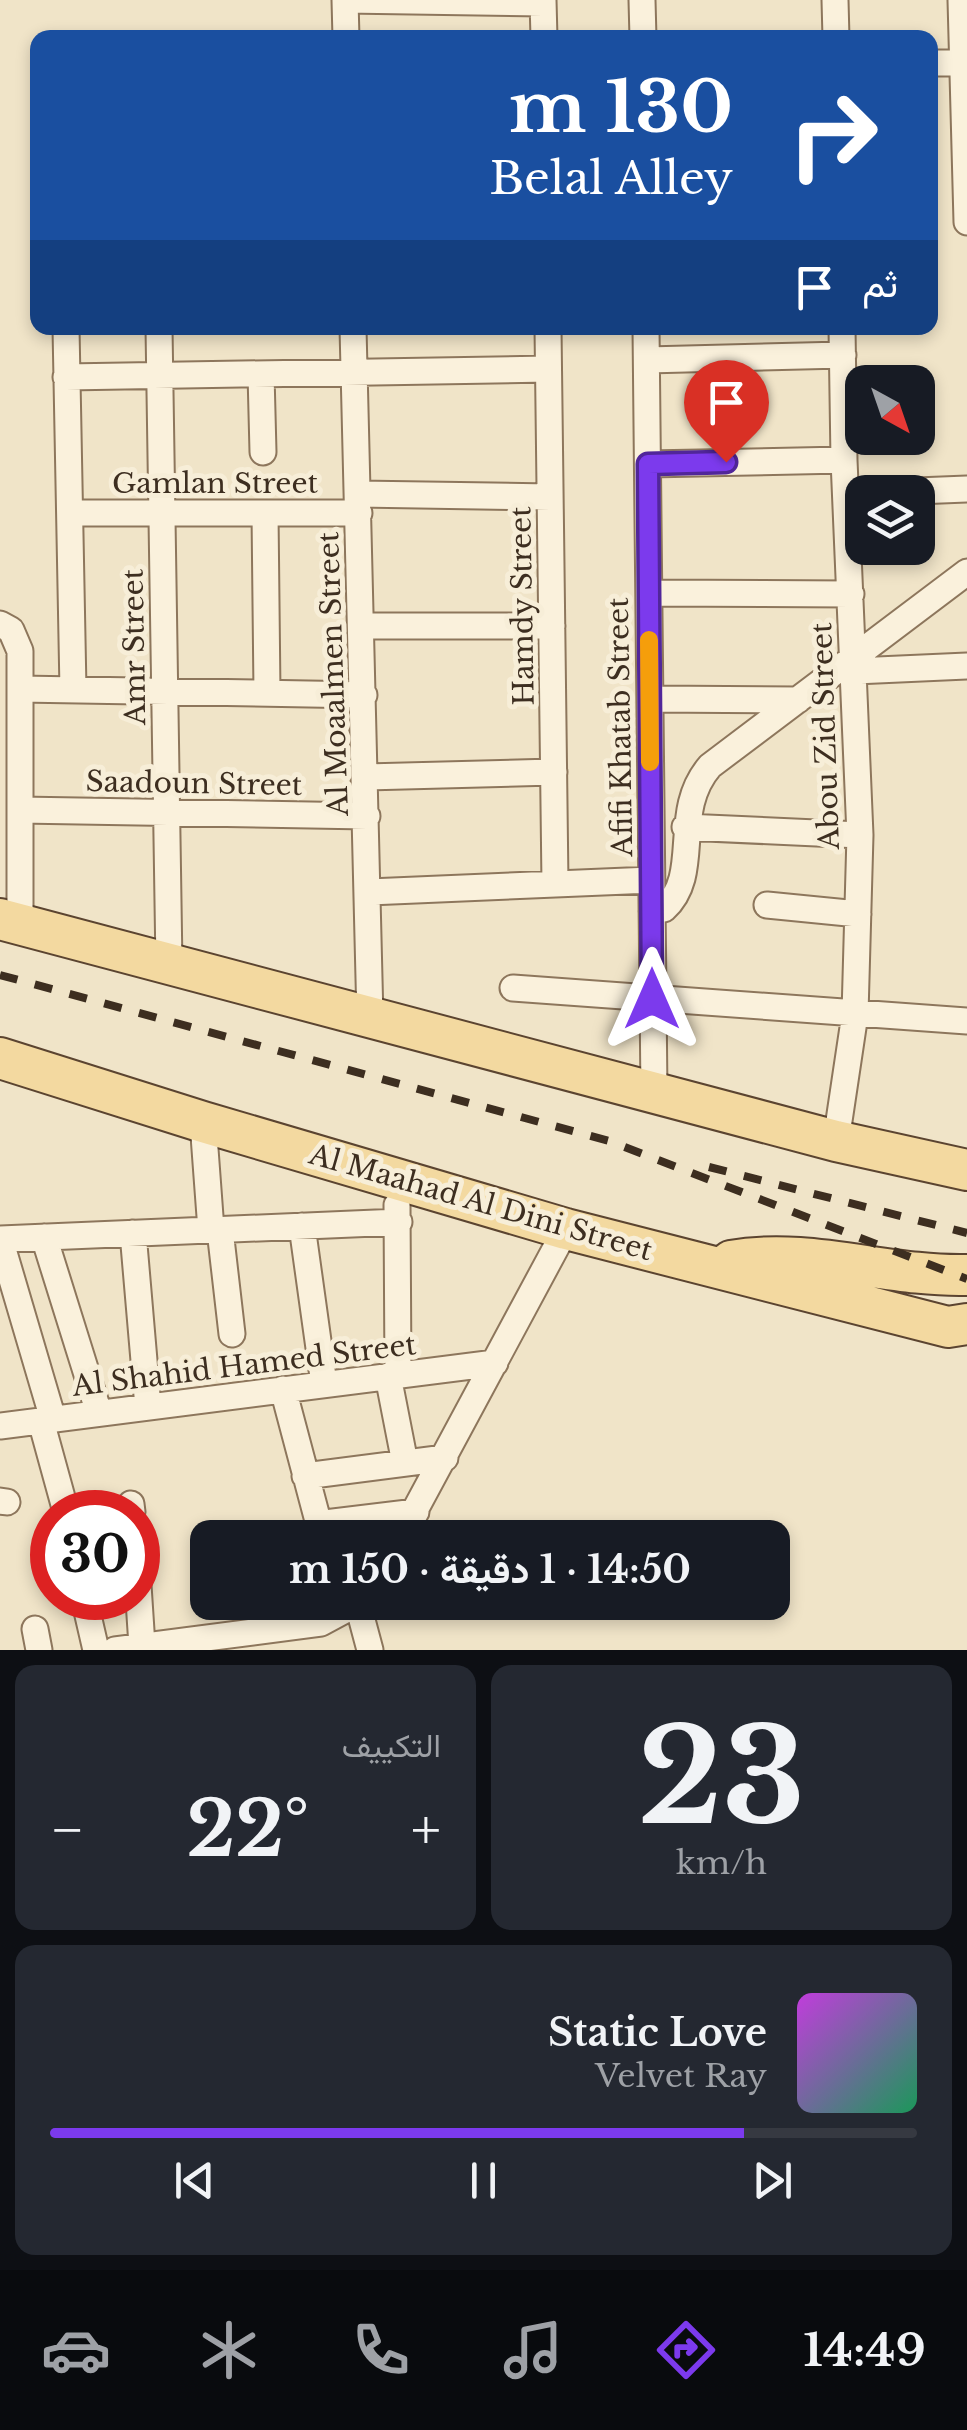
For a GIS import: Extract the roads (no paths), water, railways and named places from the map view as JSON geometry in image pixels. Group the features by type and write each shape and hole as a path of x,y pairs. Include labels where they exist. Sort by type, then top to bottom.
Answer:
{"main road":[{"path":"10,921 654,1094 967,1170"},
{"name":"Al Maahad Al Dini Street","path":"0,1058 566,1229 960,1329"},
{"path":"708,1266 764,1255 818,1258 938,1276 967,1275"}],"street":[{"path":"346,30 345,0 543,2 544,30"},
{"path":"642,0 643,30"},
{"path":"826,0 835,0 836,30"},
{"path":"961,0 967,222"},
{"path":"938,63 965,63"},
{"path":"66,335 73,690"},
{"name":"Amr Street","path":"159,335 169,965"},
{"name":"Al Moaalmen Street","path":"353,335 370,1019"},
{"name":"Hamdy Street","path":"548,335 555,884"},
{"name":"Afifi Khatab Street","path":"646,335 654,1094"},
{"name":"Abou Zid Street","path":"842,335 844,460 848,475"},
{"path":"647,360 843,355"},
{"path":"66,377 548,368"},
{"path":"261,374 263,452"},
{"path":"648,464 844,460"},
{"path":"935,490 967,489"},
{"name":"Gamlan Street","path":"70,513 265,513 358,504 550,498"},
{"path":"265,513 268,693"},
{"name":"Abou Zid Street","path":"836,1141 854,1014 858,914 860,835 852,565"},
{"path":"652,911 664,909 681,889 685,828 700,778 798,700 855,665 967,572"},
{"path":"648,592 851,594"},
{"path":"0,624 12,630 18,639 20,689 20,810 10,921"},
{"path":"362,626 552,626"},
{"path":"855,665 967,666"},
{"path":"20,689 364,695"},
{"path":"650,700 798,700"},
{"path":"366,777 554,772"},
{"name":"Saadoun Street","path":"20,810 367,816"},
{"path":"685,828 860,835"},
{"path":"369,892 651,880"},
{"path":"767,905 858,914"},
{"path":"513,988 967,1022"},
{"path":"203,1122 232,1334"},
{"path":"396,1179 393,1376 405,1463"},
{"path":"61,1490 0,1239 398,1222"},
{"path":"302,1226 324,1384"},
{"path":"411,1520 566,1229"},
{"path":"134,1233 148,1407"},
{"path":"44,1237 99,1413"},
{"name":"Al Shahid Hamed Street","path":"0,1426 495,1363"},
{"path":"283,1389 318,1521 416,1512"},
{"path":"304,1476 444,1458"},
{"path":"89,1620 96,1650"},
{"path":"140,1620 142,1646"},
{"path":"115,1650 328,1620"},
{"path":"363,1620 370,1650"}],"railway":[{"path":"0,975 609,1141 967,1279"},
{"path":"709,1167 967,1233"}]}
